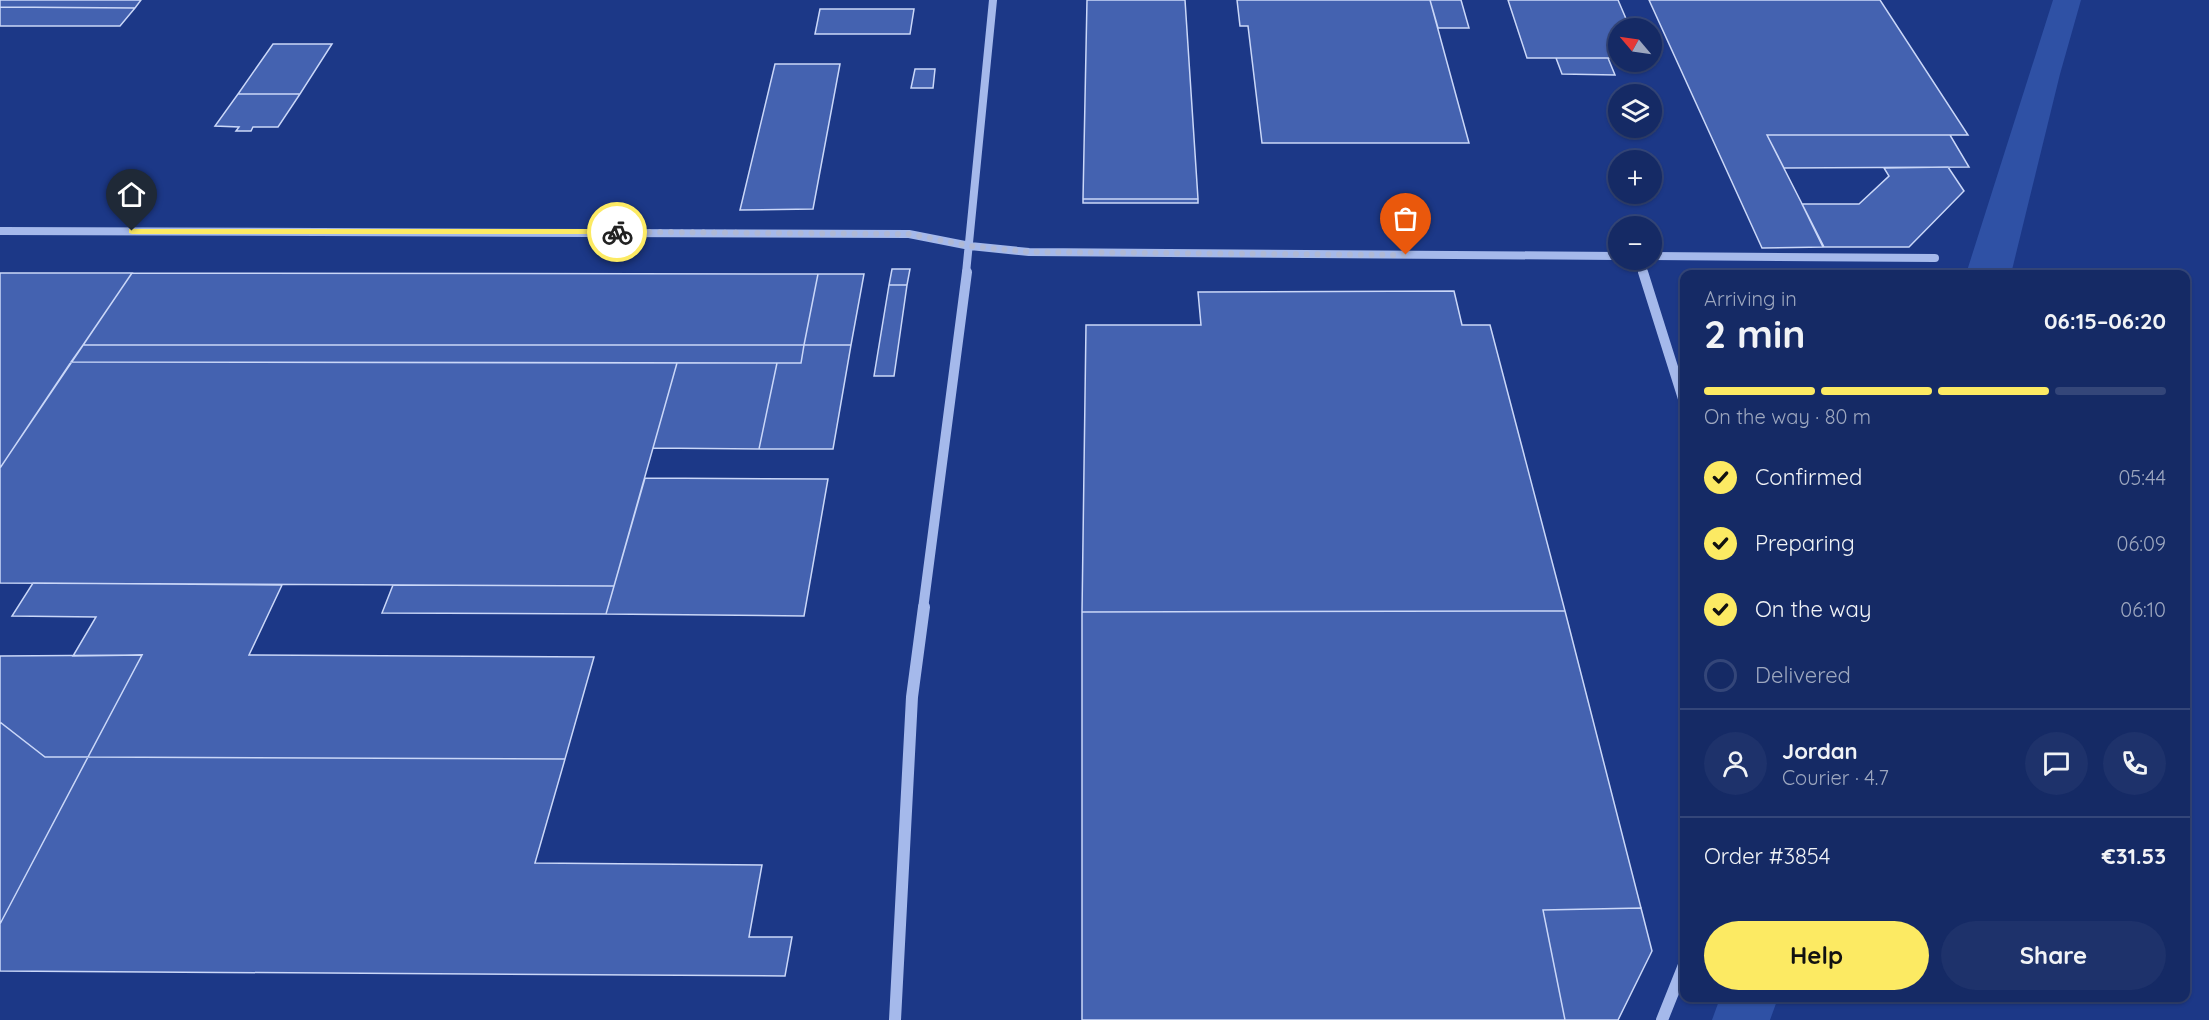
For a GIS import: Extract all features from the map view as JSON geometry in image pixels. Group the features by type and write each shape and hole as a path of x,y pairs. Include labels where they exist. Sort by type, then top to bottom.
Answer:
{"lane":[{"path":"895,1020 912,697 970,246 972,192 993,0"},
{"path":"0,231 909,234 970,246 1029,252 1608,256"},
{"path":"1662,256 1935,258"},
{"path":"1642,270 1680,389"},
{"path":"1662,1020 1680,975"}],"shaded area":[{"path":"2053,0 2081,0 2060,74 2012,270 1967,270"},
{"path":"1719,1002 1777,1002 1770,1020 1712,1020"}],"building":[{"path":"0,0 141,0 135,8 0,7"},
{"path":"1087,0 1185,0 1198,199 1083,199"},
{"path":"1237,0 1430,0 1469,143 1262,143 1248,26 1240,26"},
{"path":"1430,0 1461,0 1469,28 1438,28"},
{"path":"1508,0 1618,0 1626,18 1608,18 1608,58 1527,58"},
{"path":"1649,0 1880,0 1968,135 1767,135 1824,247 1762,248 1662,29 1662,18 1657,18"},
{"path":"0,7 135,8 120,26 0,26"},
{"path":"820,9 914,9 910,34 815,34"},
{"path":"273,44 332,44 300,94 238,94"},
{"path":"1556,58 1608,58 1608,72 1614,72 1615,75 1562,74"},
{"path":"775,64 840,64 813,209 740,210"},
{"path":"915,69 935,69 933,88 911,88"},
{"path":"238,94 300,94 278,127 253,127 251,131 236,131 239,127 215,126"},
{"path":"1767,135 1950,135 1969,167 1784,168"},
{"path":"1948,167 1964,191 1909,247 1823,247 1802,204 1859,204 1889,176 1884,168"},
{"path":"1083,199 1198,199 1198,203 1083,203"},
{"path":"892,269 910,269 907,285 889,285"},
{"path":"0,273 132,273 0,468"},
{"path":"132,273 818,274 804,345 83,345"},
{"path":"818,274 864,274 851,345 804,345"},
{"path":"889,285 907,285 894,376 874,376"},
{"path":"1454,291 1462,325 1490,325 1565,611 1082,612 1086,325 1201,325 1198,292"},
{"path":"83,345 804,345 801,363 71,362"},
{"path":"804,345 851,345 833,449 759,449 777,363 801,363"},
{"path":"71,362 677,363 614,586 0,583 0,468"},
{"path":"677,363 777,363 759,449 653,448"},
{"path":"645,478 828,479 804,616 606,614"},
{"path":"33,583 282,585 249,655 594,657 565,759 88,757 142,655 73,656 96,617 12,616"},
{"path":"393,585 614,586 606,614 382,613"},
{"path":"1565,611 1641,908 1543,910 1565,1020 1082,1020 1082,612"},
{"path":"142,655 88,757 45,757 0,722 0,656"},
{"path":"0,722 45,757 88,757 0,924"},
{"path":"88,757 565,759 535,863 762,865 749,937 792,937 785,976 0,971 0,924"},
{"path":"1641,908 1652,951 1618,1020 1565,1020 1543,910"}],"way so far":[{"path":"617,232 909,234 970,246 1029,252 1406,255"}],"route":[{"path":"132,231 617,232"}]}
